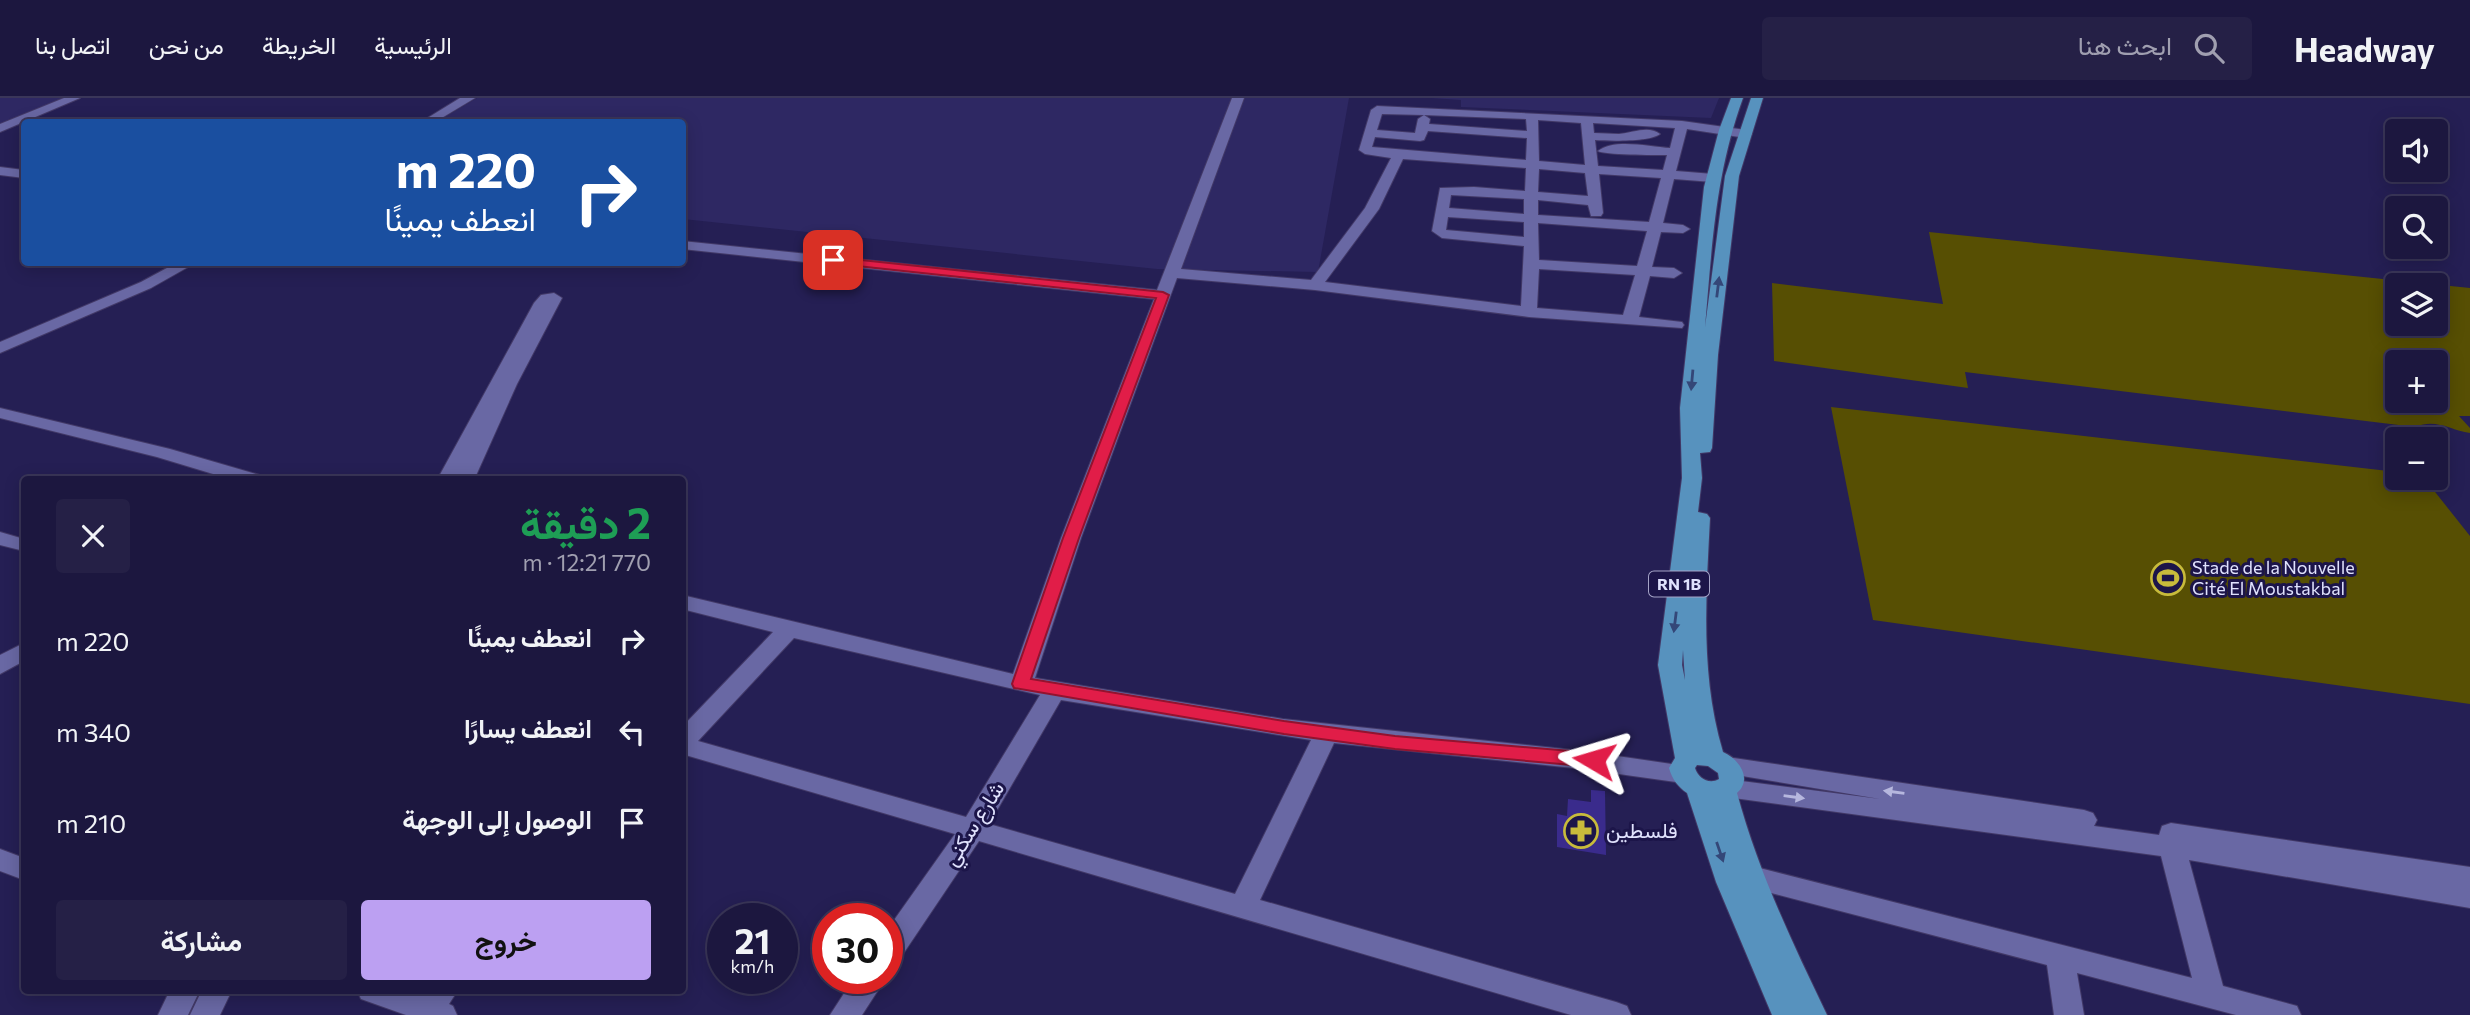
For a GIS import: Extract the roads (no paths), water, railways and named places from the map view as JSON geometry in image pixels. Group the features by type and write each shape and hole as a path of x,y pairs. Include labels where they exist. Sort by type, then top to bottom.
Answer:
{"main road":[{"name":"RN 1B","path":"1737,98 1725,130 1713,178 1697,409 1693,662 1708,774 1730,881 1787,1015"},
{"name":"RN 1B","path":"1702,354 1732,176 1756,98"},
{"name":"RN 1B","path":"1708,774 1784,961 1812,1015"}],"street":[{"path":"22,119 74,98"},
{"path":"432,119 468,98"},
{"path":"1021,684 1071,538 1238,98"},
{"path":"1681,130 1532,116 1377,110 1366,151 1713,178"},
{"path":"1371,134 1420,136 1426,110"},
{"path":"1529,312 1533,264 1531,196 1535,165 1532,116"},
{"path":"0,128 21,119"},
{"path":"1587,120 1594,169 1597,222"},
{"path":"1422,127 1531,196 1563,192 1595,201"},
{"path":"1630,321 1681,130"},
{"path":"1590,136 1622,138 1635,134 1681,130 1725,130 1746,134"},
{"path":"1532,242 1442,234 1439,231 1446,191 1478,161 1534,135"},
{"path":"1592,151 1623,149 1675,152"},
{"path":"1315,285 1372,209 1399,155"},
{"path":"0,171 21,174"},
{"path":"1563,192 1563,220"},
{"path":"1442,212 1683,229"},
{"path":"686,245 1163,295"},
{"path":"1533,264 1674,273"},
{"path":"0,348 146,285 182,266"},
{"path":"1173,273 1315,285 1529,312 1676,324"},
{"path":"448,476 542,303 547,298 554,298 508,383 466,476"},
{"path":"0,412 241,476"},
{"path":"0,538 21,544"},
{"path":"686,604 1021,684 1327,733 1409,744 1555,755 1708,774 2470,878"},
{"path":"686,740 789,629"},
{"path":"0,666 21,653"},
{"name":"شارع سكني","path":"903,931 972,830 1055,690"},
{"path":"1242,908 1327,733"},
{"path":"686,745 1616,1015"},
{"path":"1708,774 2470,897"},
{"path":"2172,847 2211,995"},
{"path":"0,860 21,868"},
{"path":"1748,876 2276,1014"},
{"path":"2060,956 2069,1015"},
{"path":"173,1015 183,994"},
{"path":"205,1015 215,994"},
{"path":"389,994 437,1005"},
{"path":"845,1015 859,994"}],"place":[{"name":"Stade de la Nouvelle Cité El Moustakbal","path":"2168,578"},
{"name":"فلسطين","path":"1581,831"}]}
